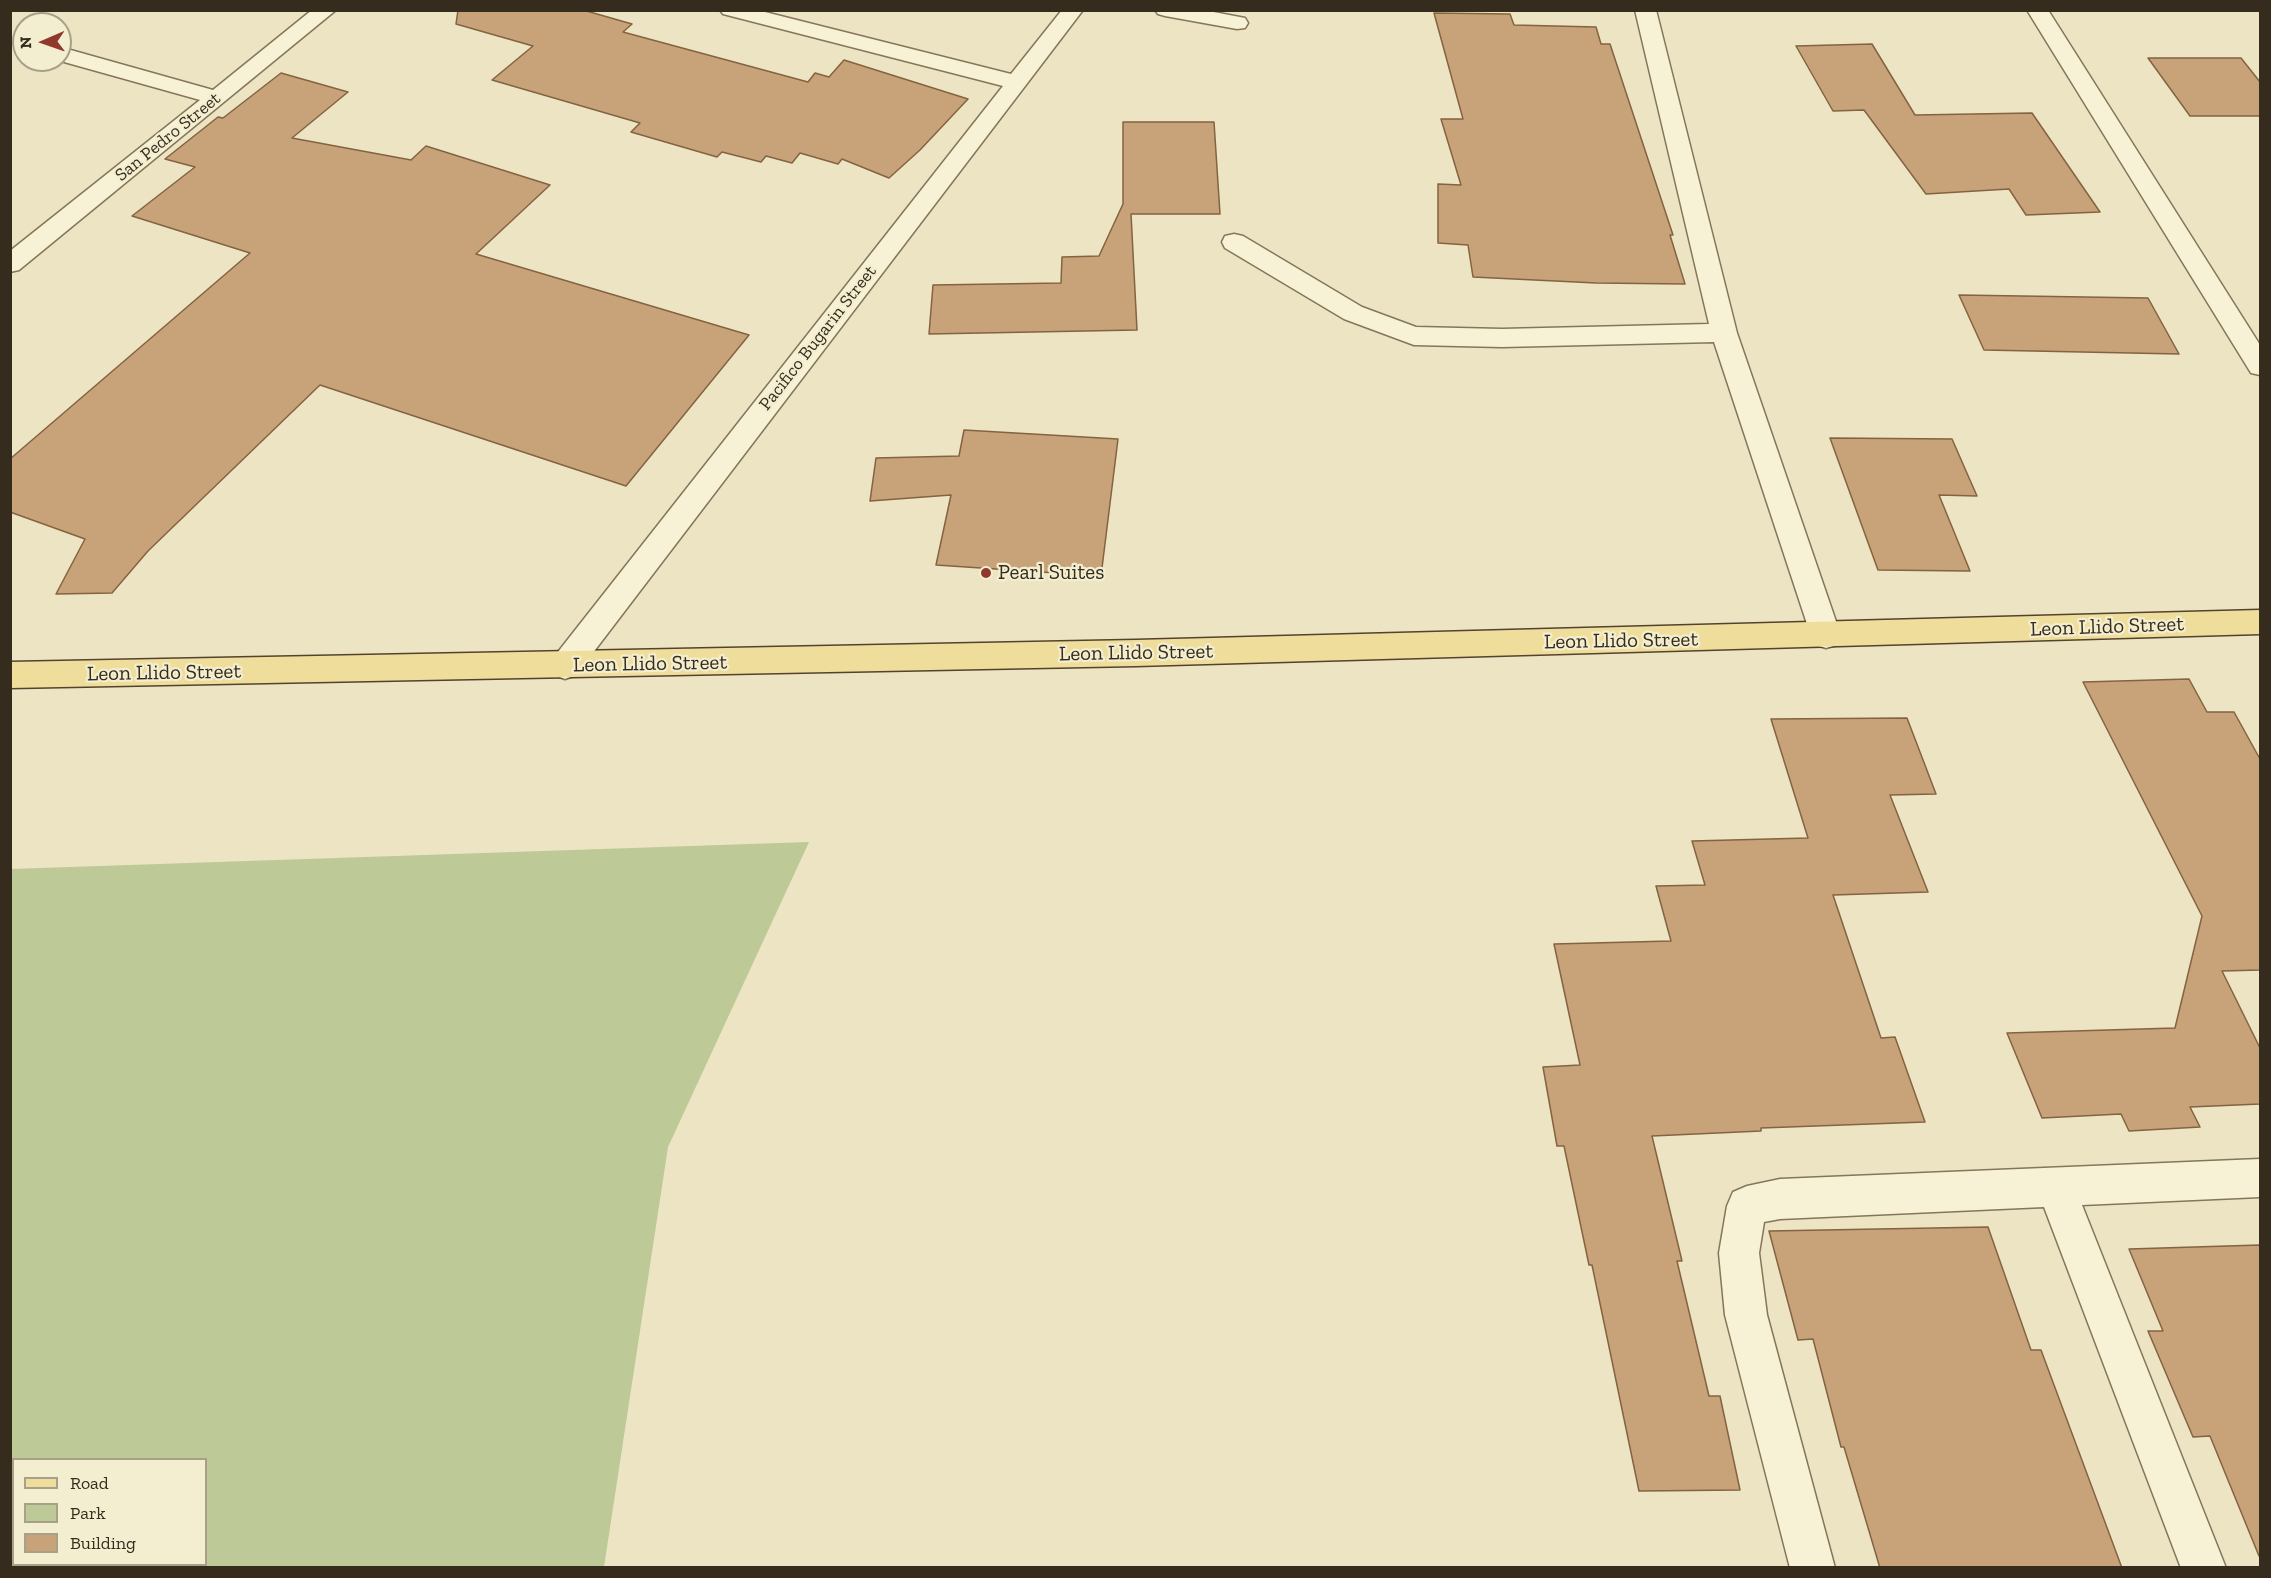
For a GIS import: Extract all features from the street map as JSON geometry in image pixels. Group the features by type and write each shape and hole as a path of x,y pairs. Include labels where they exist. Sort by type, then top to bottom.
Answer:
{"main road":[{"name":"Leon Llido Street","path":"10,675 565,666 1826,636 2260,622"}],"street":[{"name":"San Pedro Street","path":"10,264 326,10"},
{"path":"730,10 1015,82"},
{"name":"Pacifico Bugarin Street","path":"565,666 1073,10"},
{"path":"1165,10 1237,23"},
{"path":"1645,10 1724,333 1826,636"},
{"path":"2037,10 2260,366"},
{"path":"72,57 217,98"},
{"path":"1234,242 1353,313 1414,336 1502,338 1724,333"},
{"path":"1813,1568 1746,1315 1739,1253 1747,1206 1780,1199 2260,1178"},
{"path":"2056,1188 2204,1568"}],"green space":[{"path":"809,842 668,1147 604,1567 11,1567 11,869"}],"building":[{"path":"458,10 583,10 632,24 623,32 808,82 815,73 829,77 844,60 968,99 920,150 889,178 842,159 838,164 800,153 792,163 766,156 761,162 722,152 717,157 631,132 640,123 492,80 533,46 456,24"},
{"path":"1434,13 1510,14 1514,25 1596,27 1601,44 1610,44 1673,235 1670,235 1685,284 1596,283 1473,277 1468,245 1438,243 1438,184 1461,185 1441,119 1463,119"},
{"path":"1872,44 1915,115 2032,113 2100,212 2026,215 2009,189 1926,194 1864,110 1833,111 1796,46"},
{"path":"2148,58 2241,58 2260,82 2260,116 2190,116"},
{"path":"281,73 348,92 292,138 411,160 426,146 550,185 476,254 749,335 626,486 320,385 148,551 112,593 56,594 85,539 10,512 10,459 250,253 132,216 195,167 165,159 218,117 223,118"},
{"path":"1123,122 1214,122 1220,214 1131,214 1137,330 929,334 933,285 1061,283 1062,257 1099,256 1123,204"},
{"path":"1959,295 2148,298 2179,354 1984,350"},
{"path":"964,430 1118,439 1101,576 936,565 951,495 870,501 876,458 959,456"},
{"path":"1830,438 1952,439 1977,496 1939,495 1970,571 1878,570"},
{"path":"2189,679 2207,712 2234,712 2260,759 2260,970 2222,971 2260,1048 2260,1104 2190,1107 2200,1127 2129,1131 2121,1114 2042,1118 2007,1033 2175,1028 2202,916 2083,682"},
{"path":"1907,718 1936,794 1890,795 1928,892 1833,895 1881,1038 1895,1037 1925,1122 1761,1128 1761,1131 1652,1136 1682,1261 1677,1261 1709,1396 1720,1396 1740,1490 1639,1491 1592,1265 1589,1265 1564,1146 1557,1146 1543,1067 1580,1065 1554,944 1671,941 1656,886 1705,885 1692,841 1808,838 1771,719"},
{"path":"1988,1227 2031,1350 2041,1350 2122,1568 1880,1568 1844,1447 1841,1447 1813,1339 1798,1340 1769,1231"},
{"path":"2260,1245 2259,1556 2210,1436 2193,1437 2148,1331 2163,1331 2129,1249"}],"place":[{"name":"Pearl Suites","path":"986,573"}]}
